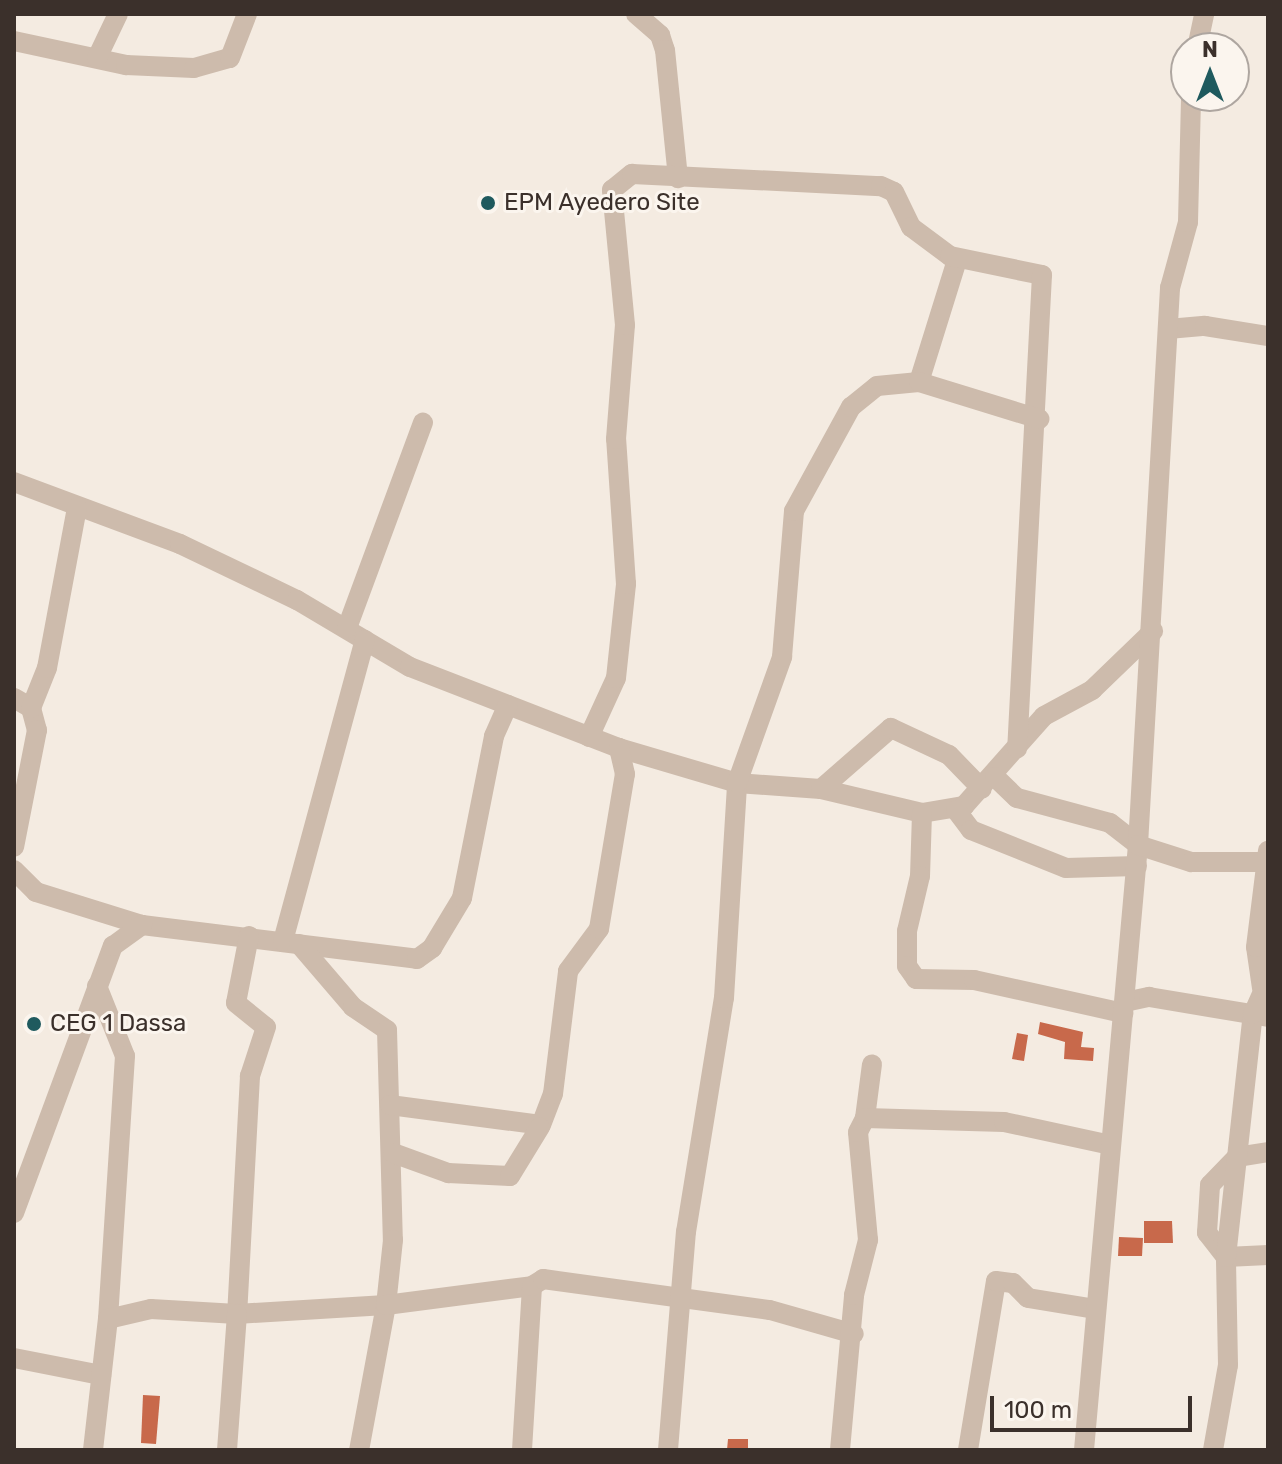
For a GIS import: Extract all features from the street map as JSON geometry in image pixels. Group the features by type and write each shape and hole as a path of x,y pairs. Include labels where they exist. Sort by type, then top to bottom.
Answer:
{"street":[{"path":"97,58 118,14"},
{"path":"14,41 97,58 174,69 216,64 235,52 247,14"},
{"path":"636,14 660,35 665,50 678,178"},
{"path":"1084,1450 1137,856 1153,631 1168,329 1188,222 1191,112"},
{"path":"589,737 616,678 626,584 616,439 625,325 612,190 632,174 881,186 894,192 911,227 957,260 1042,275 1039,419 1017,748"},
{"path":"919,382 957,260"},
{"path":"1168,329 1205,326 1268,336"},
{"path":"668,1450 679,1300 724,998 737,783 782,657 794,511 860,395 919,382 1039,419"},
{"path":"347,628 423,423"},
{"path":"14,482 180,544 347,628 410,667 619,748 737,783 821,789 922,813 956,810 988,783 1044,716 1092,690 1153,631"},
{"path":"14,847 37,730 23,703 47,668 77,508"},
{"path":"291,943 365,640"},
{"path":"14,887 142,925 291,943 427,954 472,867 494,736 508,705"},
{"path":"821,789 891,728 949,755 988,783 1017,798 1110,823 1137,856"},
{"path":"393,1153 448,1173 510,1176 540,1127 553,1094 568,971 599,929 625,774 619,748"},
{"path":"956,810 971,830 1066,868 1137,856 1191,862 1264,856 1256,947 1265,984 1261,1016 1237,1157 1210,1185 1207,1208 1207,1233 1226,1257 1228,1365 1213,1450"},
{"path":"922,813 920,876 907,931 907,966 916,979 974,980 1124,1008 1149,997 1261,1016"},
{"path":"14,870 36,892"},
{"path":"106,912 113,946"},
{"path":"14,1213 113,946 142,925"},
{"path":"227,1450 250,1076 266,1027 236,1003 249,936"},
{"path":"291,943 353,1007 387,1030 393,1153 386,1305 359,1450"},
{"path":"93,1450 108,1319 125,1056 97,986"},
{"path":"840,1450 854,1334 854,1295 868,1240 858,1132 865,1118 872,1064"},
{"path":"390,1105 540,1127"},
{"path":"865,1118 1004,1122 1110,1145"},
{"path":"1237,1157 1268,1152"},
{"path":"1226,1257 1268,1255"},
{"path":"108,1319 151,1309 237,1314 386,1305 532,1286 543,1279 679,1300 770,1310 854,1334"},
{"path":"968,1450 996,1281 1013,1283 1028,1298 1096,1309"},
{"path":"522,1450 532,1286"},
{"path":"14,1358 101,1375"}],"building":[{"path":"1040,1022 1083,1032 1081,1047 1094,1048 1093,1061 1064,1059 1065,1042 1038,1034"},
{"path":"1017,1033 1028,1035 1024,1061 1012,1059"},
{"path":"1144,1221 1172,1221 1173,1243 1144,1243"},
{"path":"1119,1237 1143,1238 1142,1256 1118,1256"},
{"path":"143,1395 160,1396 156,1444 141,1443"},
{"path":"728,1439 748,1439 748,1450 727,1450"}],"place":[{"name":"EPM Ayedero Site","path":"488,203"},
{"name":"CEG 1 Dassa","path":"34,1024"}]}
